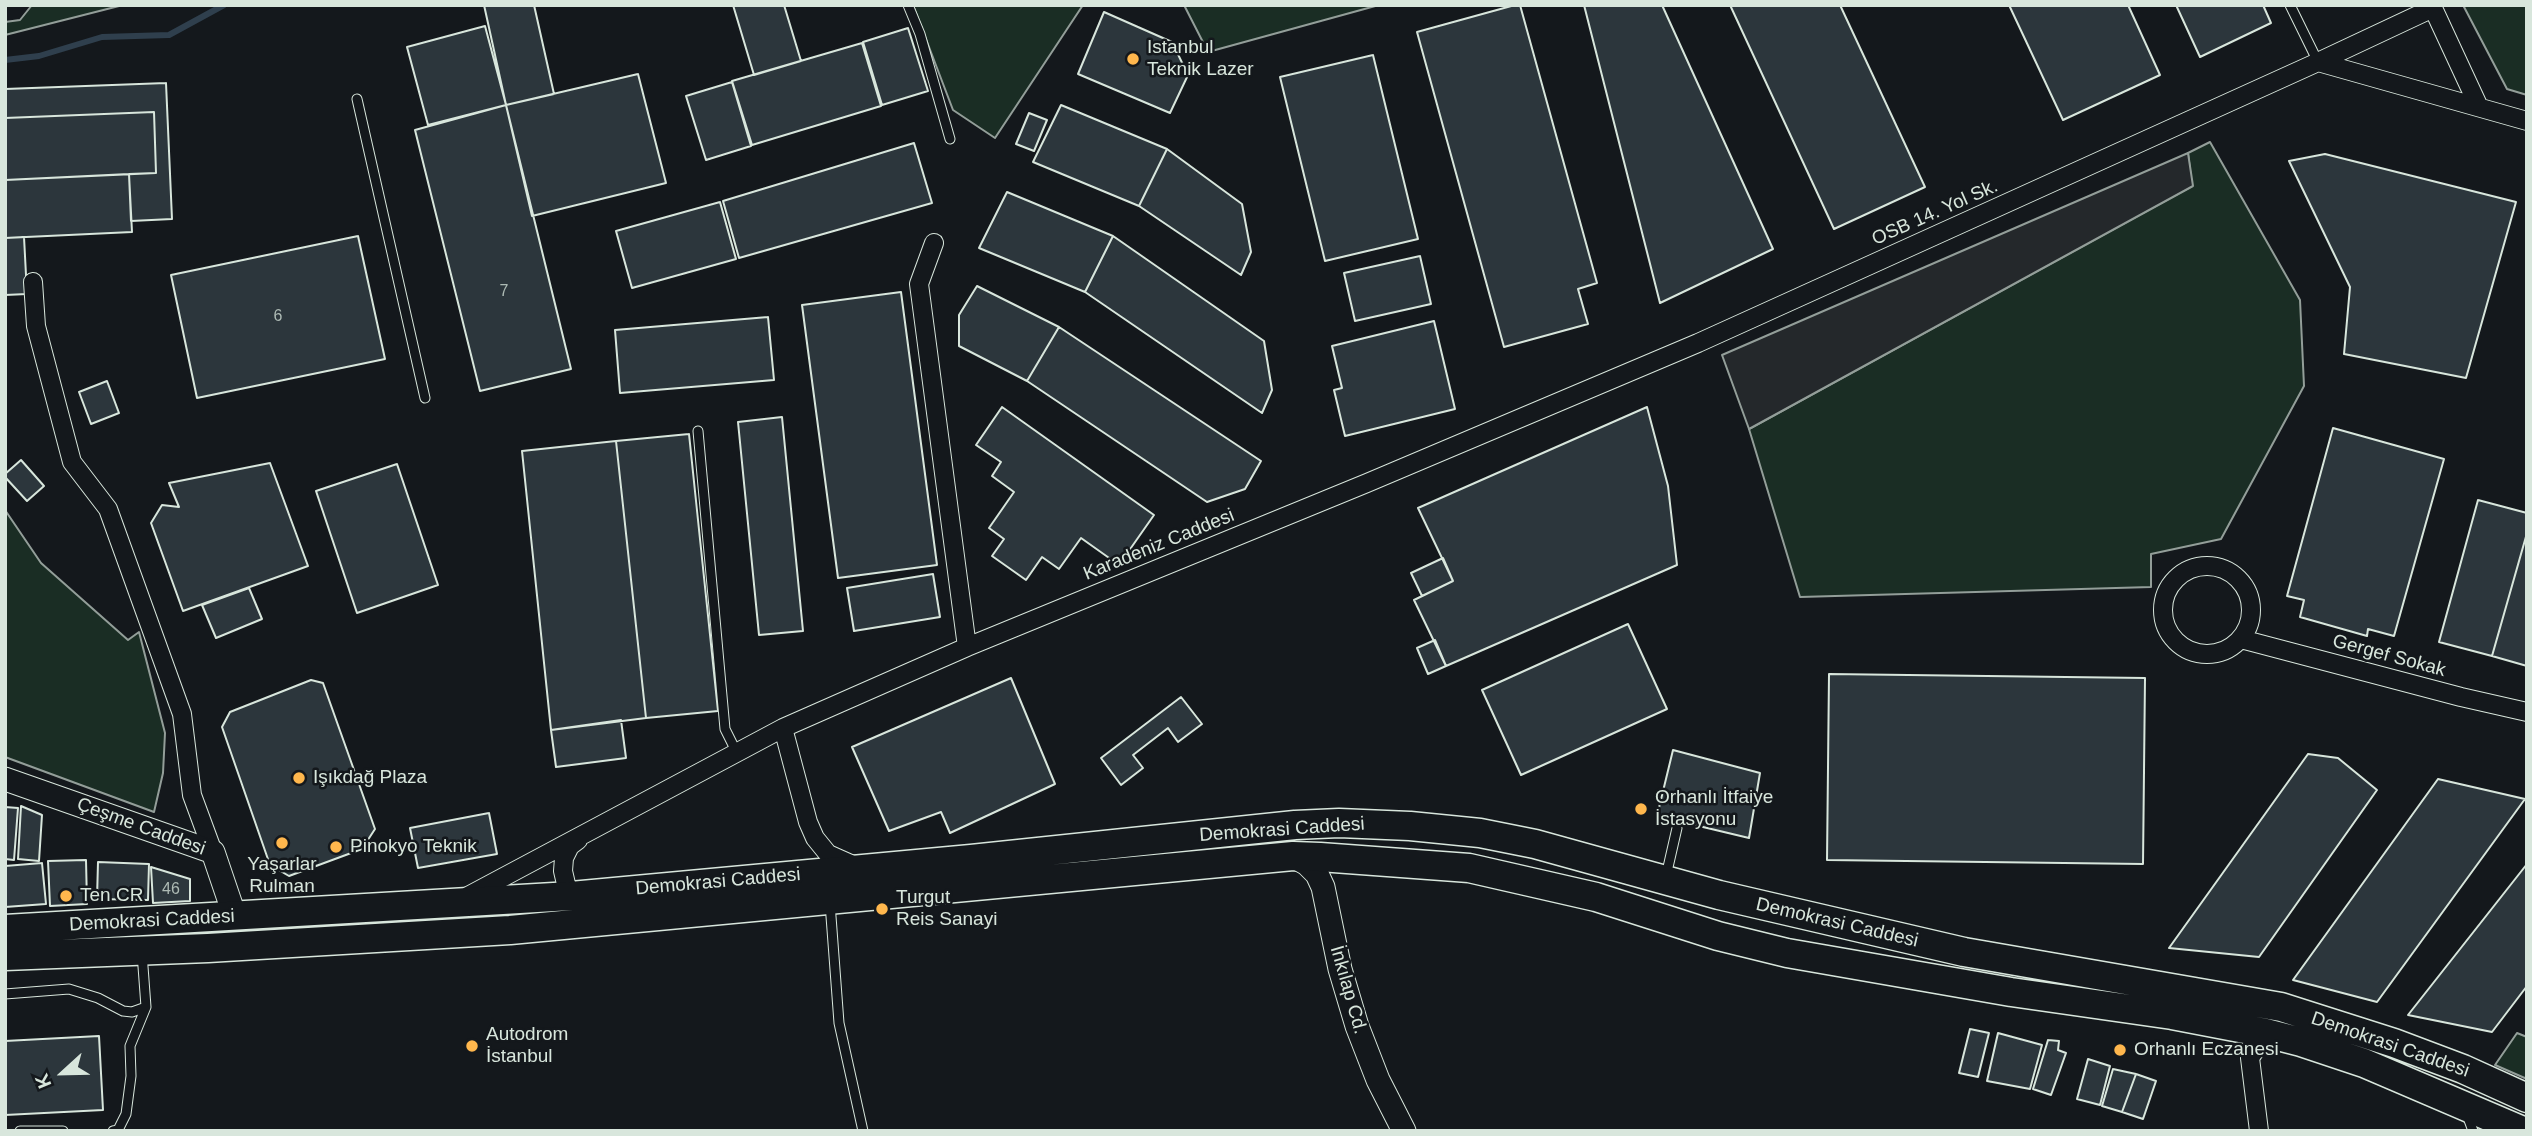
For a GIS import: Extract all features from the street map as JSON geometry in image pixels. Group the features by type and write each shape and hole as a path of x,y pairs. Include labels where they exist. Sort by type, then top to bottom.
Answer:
{"main road":[{"name":"Demokrasi Caddesi","path":"5,929 571,896 1295,825 1376,824 1438,828 1535,844 1665,881 1964,952 2281,1007 2395,1043 2463,1069 2527,1098"},
{"path":"1293,856 1334,851 1350,845 1365,836 1376,824"},
{"name":"Demokrasi Caddesi","path":"5,956 510,930 1293,856 1370,861 1469,868 1556,886 1689,928 1787,953 2011,992 2172,1015 2266,1033 2364,1063 2524,1131"},
{"path":"1665,881 1689,928"}],"street":[{"name":"OSB 14. Yol Sk.","path":"1367,483 1698,343 2433,8 2478,105"},
{"path":"2318,62 2527,121"},
{"path":"934,243 919,284 967,647"},
{"path":"33,282 36,326 72,462 108,509 182,714 192,795 213,852"},
{"name":"Karadeniz Caddesi","path":"436,904 487,888 588,831 783,728 967,647 1367,483"},
{"path":"2203,565 2219,566 2233,573 2244,584 2252,613 2241,639 2230,648 2203,654 2178,643 2168,632 2163,605 2167,590 2176,578 2189,569 2203,565"},
{"name":"Gergef Sokak","path":"2241,639 2527,712"},
{"path":"783,728 808,822 816,838 828,854 862,868"},
{"name":"Çeşme Caddesi","path":"5,779 213,852 234,917"},
{"name":"Karadeniz Caddesi","path":"571,896 563,871 564,858 570,846 588,831"},
{"name":"İnkılap Cd.","path":"1293,856 1317,874 1323,887 1340,969 1357,1026 1378,1080 1404,1131"},
{"path":"1328,911 1328,891 1333,878 1344,868 1370,861"},
{"path":"571,896 587,913 616,919"},
{"path":"2259,1131 2250,1058 2266,1033"}],"lane":[{"path":"908,5 920,34 950,139"},
{"path":"2290,5 2318,62"},
{"path":"357,99 425,398"},
{"path":"698,431 725,729 737,753"},
{"path":"1665,881 1677,828"},
{"path":"830,901 839,1023 863,1131"},
{"path":"113,1131 118,1130 126,1114 131,1076 130,1046 146,1007 142,951"},
{"path":"5,994 69,989 98,998 122,1011 132,1012 146,1007"},
{"path":"2463,1104 2473,1131"},
{"path":"20,1131 63,1131"}],"green space":[{"path":"32,5 123,5 5,35 5,22 20,20"},
{"path":"913,5 1083,5 995,138 953,110"},
{"path":"1184,5 1379,5 1208,52"},
{"path":"2463,5 2527,5 2527,95 2507,89"},
{"path":"2210,142 2300,300 2304,386 2221,539 2151,554 2151,587 1800,597 1749,429 2192,186 2188,153"},
{"path":"5,510 41,563 128,640 139,632 165,733 163,773 154,812 5,757"},
{"path":"2517,1033 2527,1037 2527,1079 2495,1065"}],"shaded area":[{"path":"2188,153 2193,186 1749,429 1722,355"}],"building":[{"path":"484,5 534,5 554,94 506,105"},
{"path":"733,5 784,5 801,61 754,75"},
{"path":"1520,5 1597,283 1578,289 1588,324 1504,347 1417,32"},
{"path":"1584,5 1662,5 1773,249 1660,303"},
{"path":"1730,5 1840,5 1925,187 1834,229"},
{"path":"2009,5 2128,5 2160,75 2063,120"},
{"path":"2176,5 2263,5 2271,23 2200,57"},
{"name":"Istanbul Teknik Lazer","path":"1104,12 1172,42 1188,75 1170,113 1078,74"},
{"path":"485,26 506,105 428,125 407,47"},
{"path":"908,28 928,91 882,105 863,42"},
{"path":"862,43 881,106 752,145 732,81"},
{"path":"1373,55 1418,239 1325,261 1280,77"},
{"path":"638,74 666,183 532,216 506,105"},
{"path":"732,82 751,146 706,160 686,96"},
{"path":"166,83 172,219 131,221 129,174 156,173 154,112 5,118 5,89"},
{"path":"506,105 571,369 480,391 415,130"},
{"path":"1061,105 1167,149 1139,206 1033,162"},
{"path":"154,112 156,173 5,180 5,118"},
{"path":"1029,113 1047,120 1034,151 1016,144"},
{"path":"914,143 932,203 739,258 723,201"},
{"path":"1167,149 1242,204 1251,252 1241,275 1139,206"},
{"path":"2325,154 2516,202 2466,378 2344,354 2350,287 2289,161"},
{"path":"129,174 132,232 5,238 5,180"},
{"path":"1007,192 1113,236 1085,292 979,248"},
{"path":"720,202 736,259 632,288 616,231"},
{"path":"358,236 385,359 197,398 171,275"},
{"path":"1113,236 1264,341 1272,390 1262,413 1085,292"},
{"path":"24,237 27,294 5,295 5,238"},
{"path":"1420,256 1431,304 1355,321 1344,273"},
{"path":"977,286 1059,327 1027,381 959,346 959,315"},
{"path":"901,292 937,565 838,578 802,305"},
{"path":"768,317 774,380 620,393 615,330"},
{"path":"1434,321 1455,409 1345,436 1334,390 1342,388 1332,346"},
{"path":"1059,327 1261,461 1245,489 1207,502 1027,381"},
{"path":"107,381 119,413 91,424 79,392"},
{"path":"1002,407 1154,515 1119,565 1081,538 1059,569 1042,557 1026,580 992,556 1004,539 989,528 1014,492 992,476 1001,462 976,445"},
{"path":"1647,407 1668,486 1677,565 1446,666 1414,600 1453,581 1418,508"},
{"path":"782,417 803,631 759,635 738,422"},
{"path":"2333,428 2444,459 2394,636 2368,629 2367,636 2300,617 2304,600 2287,596"},
{"path":"689,434 718,711 646,718 616,441"},
{"path":"616,441 646,718 551,730 522,451"},
{"path":"21,460 44,486 27,501 5,477"},
{"path":"270,463 308,566 183,611 151,523 162,505 179,507 169,483"},
{"path":"397,464 438,585 357,613 316,491"},
{"path":"2478,500 2527,513 2527,533 2492,656 2439,642"},
{"path":"2527,533 2527,666 2492,656"},
{"path":"1443,558 1453,581 1422,596 1411,573"},
{"path":"933,574 940,617 854,631 847,588"},
{"path":"249,588 262,619 216,638 202,605"},
{"path":"1628,624 1667,709 1521,775 1482,690"},
{"path":"1435,640 1446,666 1428,674 1417,648"},
{"path":"1829,674 2145,678 2143,864 1827,860"},
{"path":"1011,678 1055,784 950,833 941,812 889,831 852,747"},
{"name":"Işıkdağ Plaza","path":"311,680 323,683 375,829 362,849 289,876 270,865 222,727 230,712"},
{"path":"1181,697 1202,724 1178,742 1168,728 1133,755 1143,768 1121,785 1101,758"},
{"path":"621,720 626,758 556,767 551,730"},
{"path":"1673,750 1760,773 1749,838 1657,816"},
{"path":"2308,754 2338,758 2377,790 2259,957 2169,948"},
{"path":"2438,779 2525,799 2377,1002 2293,980"},
{"path":"21,806 42,815 39,861 18,859"},
{"path":"5,807 18,808 14,860 5,859"},
{"path":"489,813 497,854 418,868 410,828"},
{"path":"86,860 87,904 50,906 48,861"},
{"path":"98,862 149,864 148,900 97,899"},
{"path":"42,863 46,904 5,907 5,866"},
{"path":"2527,864 2527,986 2492,1032 2408,1015"},
{"path":"151,867 190,879 190,901 153,903"},
{"path":"1970,1029 1989,1033 1978,1077 1959,1073"},
{"path":"1998,1033 2042,1045 2030,1089 1987,1081"},
{"path":"99,1036 103,1110 5,1115 5,1041"},
{"path":"2048,1040 2059,1041 2058,1050 2066,1053 2051,1095 2033,1089"},
{"path":"2088,1059 2110,1066 2100,1105 2077,1099"},
{"path":"2113,1069 2136,1074 2122,1112 2102,1106"},
{"path":"2136,1074 2156,1081 2143,1119 2122,1112"}],"waterway":[{"path":"5,60 39,56 102,37 169,35 224,5"}],"place":[{"name":"Istanbul Teknik Lazer","path":"1133,59"},
{"name":"Işıkdağ Plaza","path":"299,778"},
{"name":"Orhanlı İtfaiye İstasyonu","path":"1641,809"},
{"name":"Yaşarlar Rulman","path":"282,843"},
{"name":"Pinokyo Teknik","path":"336,847"},
{"name":"Ten CR","path":"66,896"},
{"name":"Turgut Reis Sanayi","path":"882,909"},
{"name":"Autodrom İstanbul","path":"472,1046"},
{"name":"Orhanlı Eczanesi","path":"2120,1050"}]}
